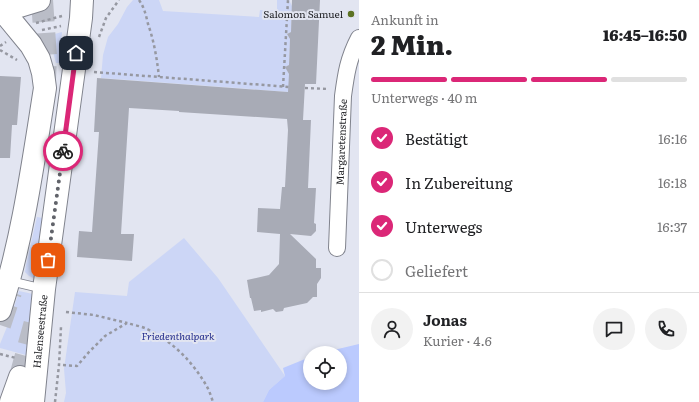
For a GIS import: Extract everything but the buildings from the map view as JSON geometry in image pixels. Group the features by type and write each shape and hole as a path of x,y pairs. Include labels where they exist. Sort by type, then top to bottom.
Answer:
{"main road":[{"path":"0,310 9,281 26,206 45,88 39,59 32,45 1,8 39,0"},
{"name":"Halenseestraße","path":"34,402 44,289 81,18 82,0"},
{"path":"11,402 20,368"}],"street":[{"name":"Margaretenstraße","path":"338,248 345,75 352,52 359,38"}],"lane":[{"path":"9,281 44,289"}],"path":[{"path":"99,21 104,22 119,0"},
{"path":"139,0 143,7 154,41 159,77"},
{"path":"283,87 288,0"},
{"path":"36,23 66,15"},
{"path":"41,31 65,25"},
{"path":"94,72 290,87"},
{"path":"304,88 334,90"},
{"path":"66,312 94,315 126,323 146,329 161,337 176,348 191,363 206,385 213,402"},
{"path":"63,365 77,366 106,336 126,323"},
{"path":"0,354 20,368"}],"green space":[{"path":"133,0 159,0 163,11 259,17 260,10 277,11 277,0 289,0 292,6 291,32 287,34 290,39 289,65 286,67 289,74 289,92 101,78 103,55 108,37"},
{"path":"62,32 59,63 56,63 47,36"},
{"path":"37,217 43,218 36,276 33,278 25,272"},
{"name":"Friedenthalpark","path":"184,238 218,278 285,376 269,390 263,402 64,402 66,393 64,369 75,292 127,296 129,282"},
{"path":"19,291 33,294 26,355 0,348 0,344 11,317"}],"shaded area":[{"path":"359,344 359,402 263,402 269,390 285,376 283,368 303,360 303,390 347,390 347,347"}],"tunnel":[{"path":"42,0 46,57 45,79"},
{"path":"0,325 11,292"},
{"path":"20,377 35,322"}],"way so far":[{"path":"48,260 63,151"}],"place":[{"name":"Salomon Samuel","path":"351,14"}],"route":[{"path":"63,151 76,53"}]}
